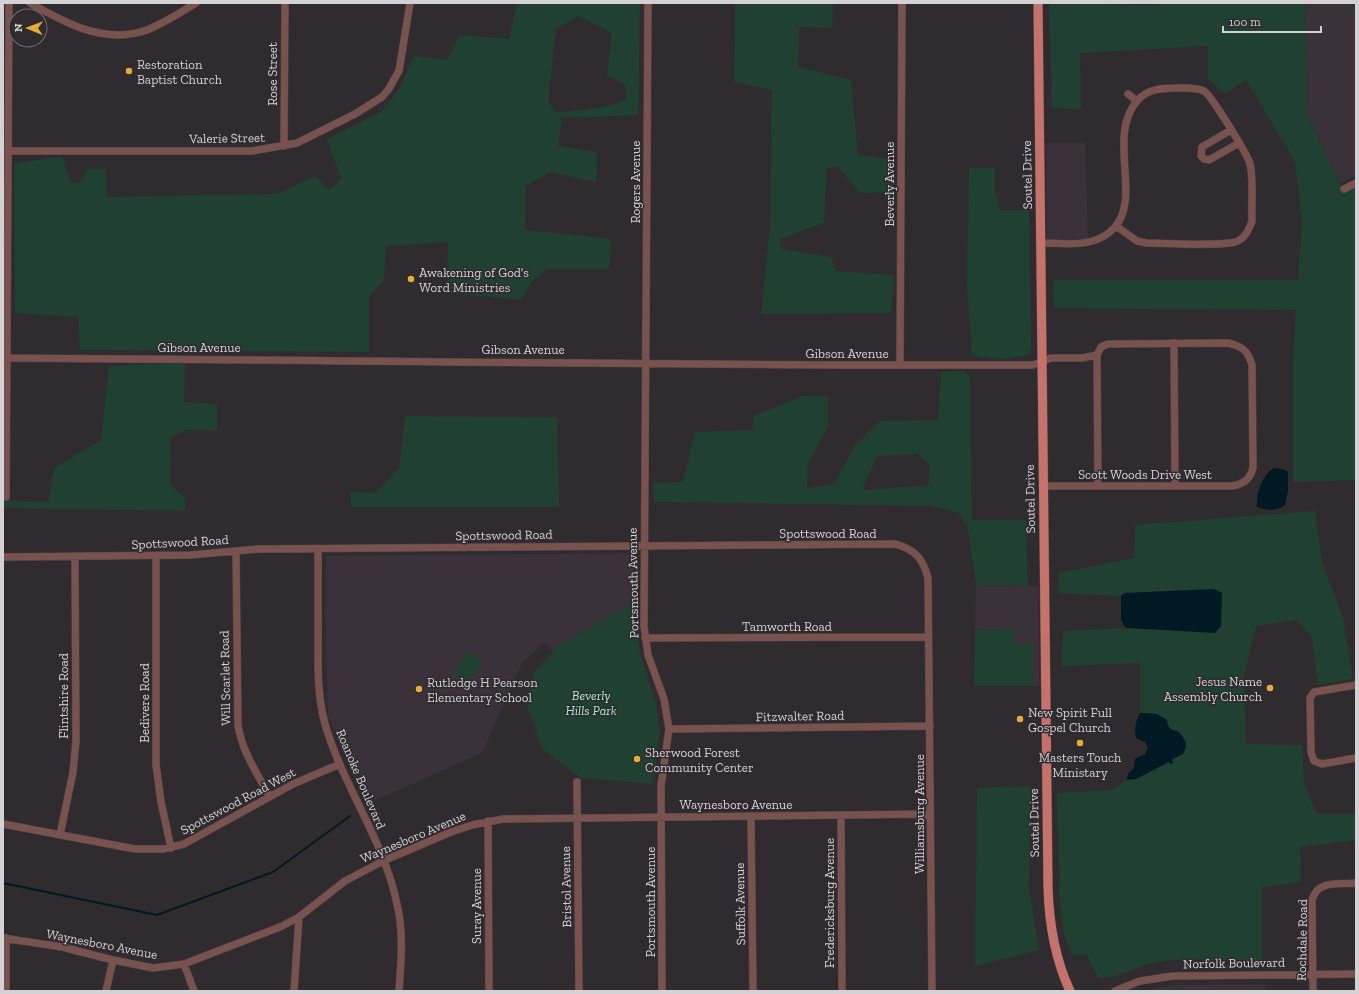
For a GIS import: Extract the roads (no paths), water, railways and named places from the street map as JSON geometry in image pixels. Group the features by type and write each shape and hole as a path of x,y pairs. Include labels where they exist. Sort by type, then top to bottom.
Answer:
{"main road":[{"name":"Soutel Drive","path":"1038,3 1048,904 1051,929 1058,958 1070,991"}],"street":[{"path":"6,497 5,205 8,151 9,3"},
{"path":"30,3 76,27 92,32 118,34 145,30 196,3"},
{"name":"Rose Street","path":"284,146 285,3"},
{"name":"Valerie Street","path":"8,151 252,151 297,143 342,122 375,102 388,90 399,71 410,3"},
{"name":"Rogers Avenue","path":"646,362 648,3"},
{"name":"Beverly Avenue","path":"900,365 902,3"},
{"path":"1041,243 1086,243 1095,241 1110,232 1116,226 1121,216 1125,202 1124,131 1131,109 1137,101 1148,93 1156,90 1182,88 1204,91 1214,100 1250,162 1252,221 1244,237 1231,243 1146,243 1137,241 1116,226"},
{"path":"1128,94 1137,101"},
{"path":"1231,130 1202,147 1201,156 1204,159 1209,160 1239,143"},
{"path":"1344,189 1356,183"},
{"path":"1098,486 1097,354 1101,347 1108,344 1174,343 1175,486"},
{"name":"Scott Woods Drive West","path":"1043,486 1232,486 1246,481 1251,475 1253,468 1251,361 1244,349 1237,345 1228,343 1174,343"},
{"name":"Gibson Avenue","path":"5,358 1033,365 1051,358 1082,358 1097,354"},
{"name":"Portsmouth Avenue","path":"646,362 644,546 645,638 648,655 664,699 670,729 660,786 662,991"},
{"name":"Spottswood Road","path":"3,557 190,555 236,550 895,544 905,546 919,556 926,569 928,578 928,637"},
{"name":"Roanoke Boulevard","path":"318,549 319,686 325,723 340,764 384,861 394,891 400,921 402,951 399,991"},
{"name":"Will Scarlet Road","path":"236,550 238,725 247,757 270,797"},
{"name":"Flintshire Road","path":"60,835 73,772 76,741 75,556"},
{"name":"Bedivere Road","path":"156,556 156,765 161,802 171,848"},
{"name":"Tamworth Road","path":"645,638 928,637"},
{"name":"Williamsburg Avenue","path":"928,637 932,991"},
{"path":"1356,685 1314,692 1310,698 1311,752 1314,761 1322,764 1356,758"},
{"name":"Fitzwalter Road","path":"670,729 930,726"},
{"name":"Spottswood Road West","path":"3,824 135,849 154,850 171,848 201,836 293,784 340,764"},
{"name":"Bristol Avenue","path":"577,782 579,991"},
{"name":"Waynesboro Avenue","path":"4,938 62,947 153,968 184,964 280,927 299,917 345,882 384,861 451,832 488,821 516,818 930,814"},
{"name":"Fredericksburg Avenue","path":"841,815 842,991"},
{"name":"Suffolk Avenue","path":"751,816 752,991"},
{"name":"Suray Avenue","path":"488,821 489,991"},
{"name":"Rochdale Road","path":"1313,991 1312,900 1317,889 1327,884 1356,883"},
{"path":"294,991 299,917"},
{"path":"4,938 6,991"},
{"path":"106,991 113,960"},
{"path":"184,964 194,991"},
{"name":"Norfolk Boulevard","path":"1115,991 1140,981 1173,976 1356,974"}],"water":[{"path":"1274,468 1288,472 1288,491 1285,505 1278,509 1271,510 1257,507 1259,490 1263,480"},
{"path":"1214,589 1222,593 1221,626 1215,633 1126,628 1121,620 1121,596 1125,593"},
{"path":"1140,713 1157,714 1167,720 1170,728 1178,731 1183,737 1186,747 1183,754 1171,760 1174,762 1171,764 1169,762 1136,779 1127,780 1128,774 1134,768 1135,759 1145,754 1148,747 1145,742 1137,739 1135,733 1137,719"}],"waterway":[{"path":"3,883 157,915 273,872 350,816"}],"place":[{"name":"Restoration Baptist Church","path":"129,71"},
{"name":"Awakening of God's Word Ministries","path":"411,279"},
{"name":"Jesus Name Assembly Church","path":"1270,688"},
{"name":"Rutledge H Pearson Elementary School","path":"419,689"},
{"name":"New Spirit Full Gospel Church","path":"1020,719"},
{"name":"Masters Touch Ministary","path":"1080,743"},
{"name":"Sherwood Forest Community Center","path":"637,759"}],"park label":[{"name":"Beverly Hills Park","path":"591,702"}]}
